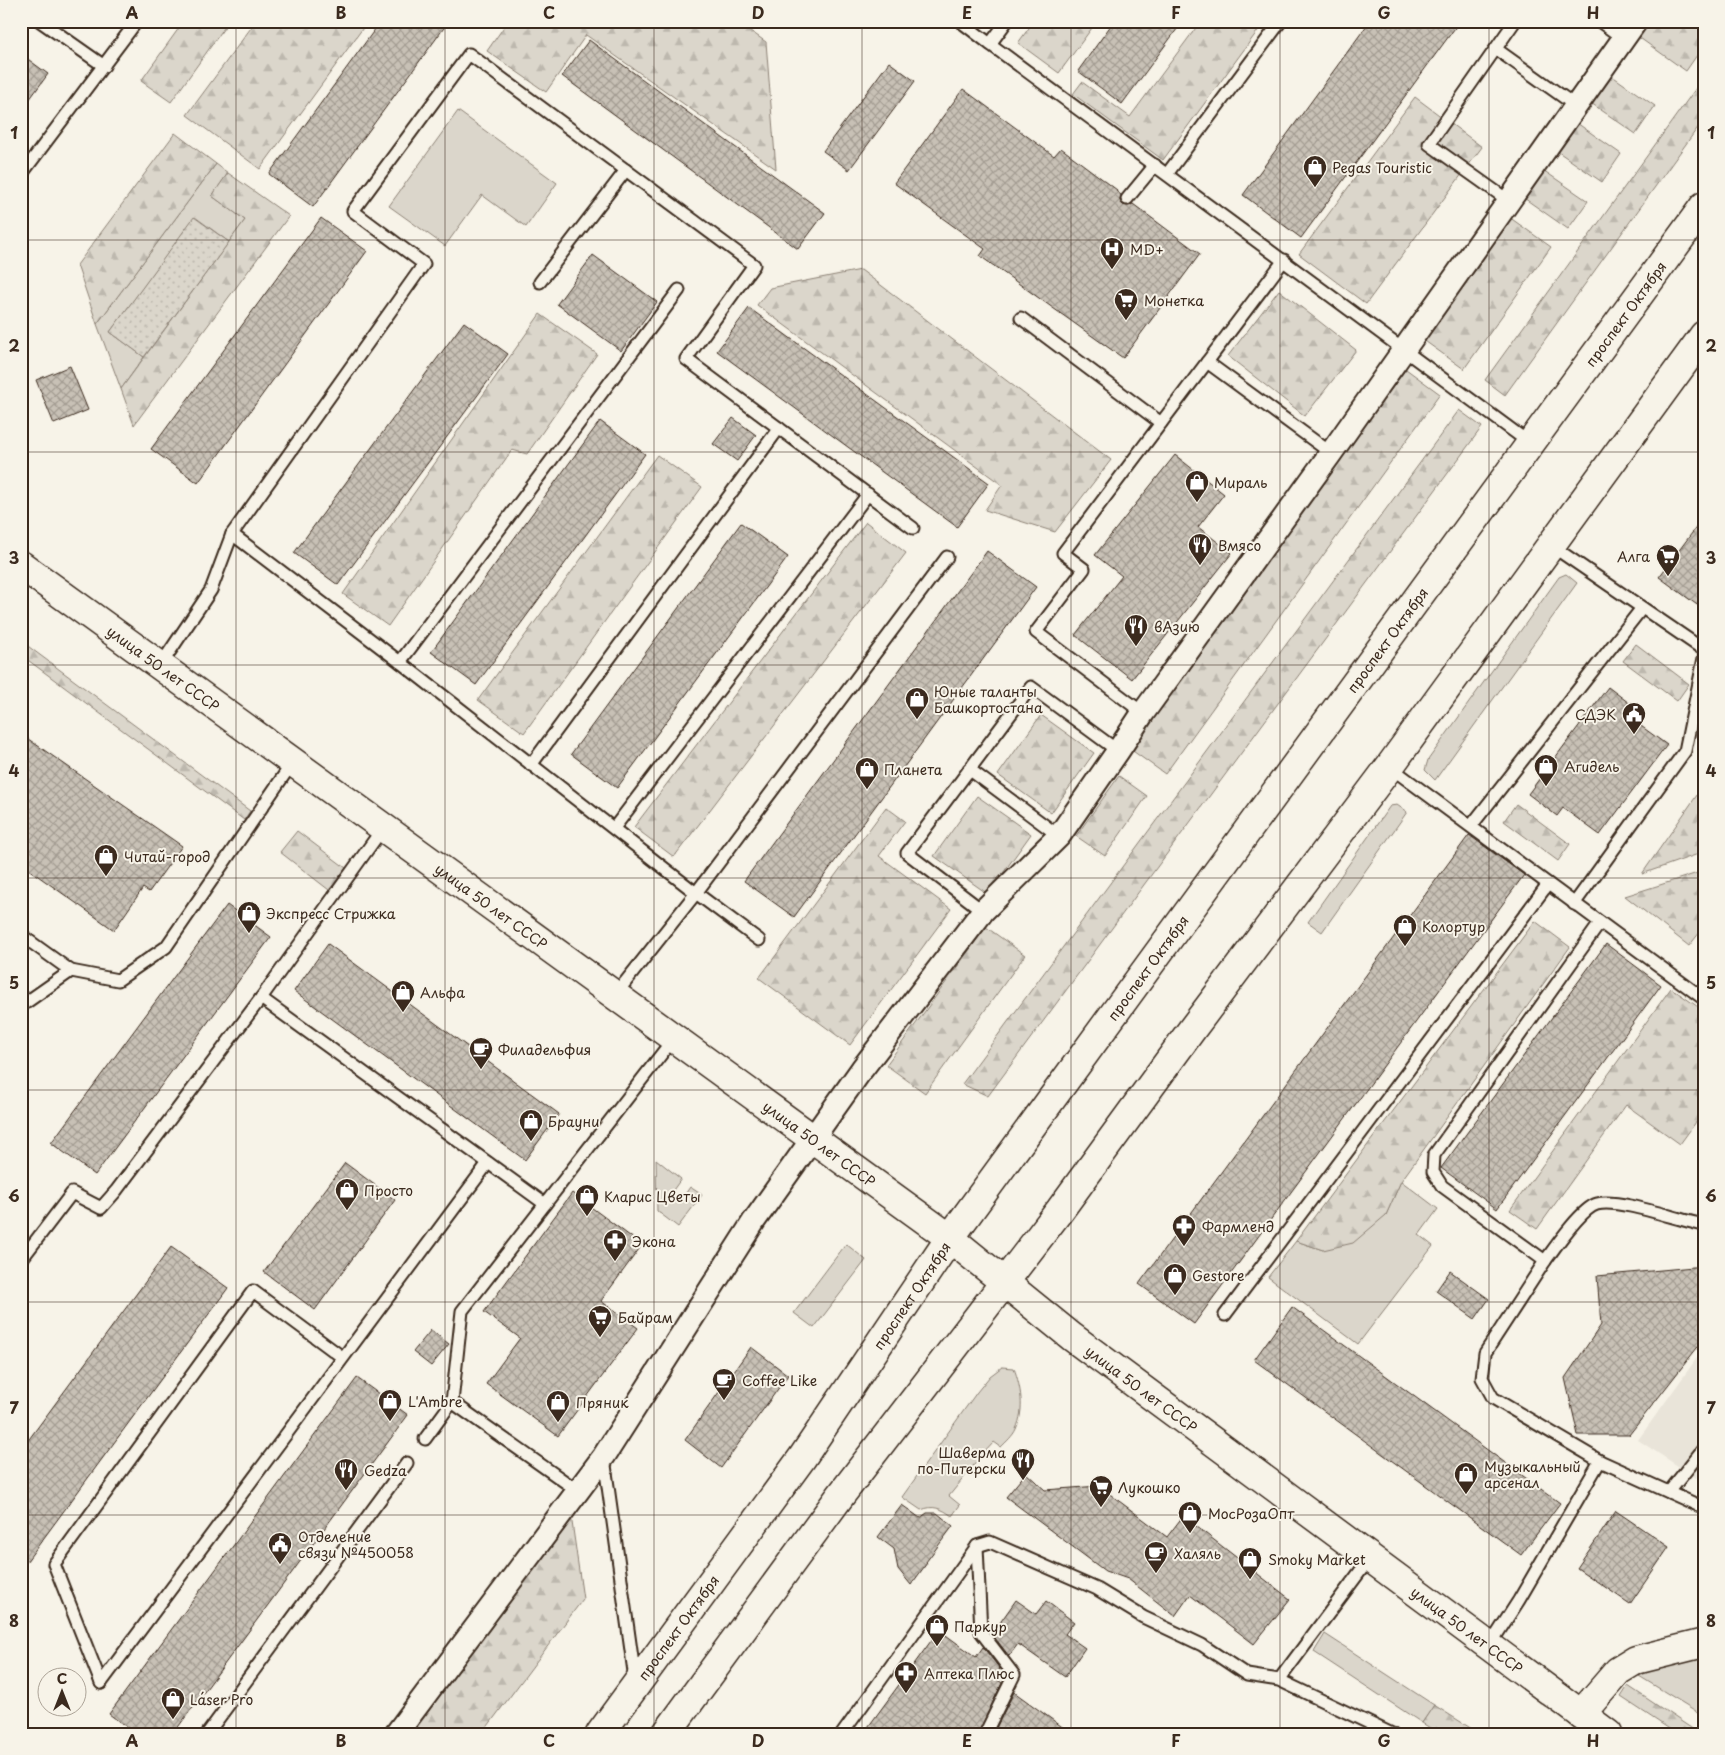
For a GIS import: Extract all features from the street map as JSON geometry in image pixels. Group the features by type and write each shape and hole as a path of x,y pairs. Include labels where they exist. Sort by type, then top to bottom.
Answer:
{"main road":[{"name":"проспект Октября","path":"600,1734 802,1458 950,1238 1704,206"},
{"path":"666,1734 841,1495 1005,1282 1390,766 1704,335"},
{"name":"улица 50 лет СССР","path":"21,565 950,1238 1079,1342 1608,1734"},
{"path":"1581,1714 1618,1671 1636,1660 1704,1643"}],"street":[{"path":"396,1734 604,1456 754,1221 812,1138 862,1069 983,911 1059,836 1143,713 1331,453 1630,30"}],"lane":[{"path":"40,21 104,66"},
{"path":"21,176 137,21"},
{"path":"960,21 1531,444"},
{"path":"990,44 1007,21"},
{"path":"1167,174 1281,21"},
{"path":"1509,201 1429,144 1515,21"},
{"path":"1599,21 1630,30"},
{"path":"1496,49 1576,106"},
{"path":"160,666 211,590 232,534 424,264 353,211 469,54 754,265 686,359 913,528"},
{"path":"1127,199 1155,165"},
{"path":"540,282 626,170"},
{"path":"1143,713 1036,632 1084,569 1063,553 1284,260"},
{"path":"400,662 679,290"},
{"path":"1021,318 1161,423"},
{"path":"1207,362 1331,453"},
{"path":"531,764 779,428"},
{"path":"614,828 868,494"},
{"path":"232,534 759,940"},
{"path":"1552,546 1704,650"},
{"path":"614,995 696,893 947,557"},
{"path":"1471,826 1642,608"},
{"path":"1574,904 1685,751 1704,658"},
{"path":"983,911 907,853 1031,687 1118,752"},
{"path":"21,935 71,971 118,980 166,947 293,762"},
{"path":"1390,766 1704,999"},
{"path":"969,770 1059,836"},
{"path":"21,1260 72,1193 101,1208 116,1191 261,998 383,828"},
{"path":"1224,1315 1548,884"},
{"path":"1545,1261 1442,1186 1433,1172 1434,1155 1600,923"},
{"path":"21,1006 71,971"},
{"path":"261,998 545,1204"},
{"path":"425,1439 452,1402 462,1311 674,1038"},
{"path":"342,1357 253,1291 54,1564 101,1682 488,1163"},
{"path":"1704,1225 1614,1203 1596,1204 1582,1214 1545,1261 1485,1353 1482,1378 1493,1398 1600,1461 1704,1508"},
{"path":"452,1402 578,1491"},
{"path":"1669,1492 1704,1448"},
{"path":"604,1456 636,1685"},
{"path":"1490,1645 1529,1584 1600,1461"},
{"path":"207,1734 407,1463"},
{"path":"842,1734 977,1546 990,1542 1097,1588 1143,1617 1202,1645 1247,1675 1279,1680 1392,1734"},
{"path":"977,1546 981,1632 1014,1675 984,1734"},
{"path":"1279,1680 1370,1558"}],"shaded area":[{"path":"1704,1348 1704,1483 1638,1440"}],"green space":[{"path":"184,21 229,21 171,102 141,81"},
{"path":"256,21 368,21 260,169 187,115"},
{"path":"508,21 736,21 766,42 776,169 586,35 546,92 487,51"},
{"path":"1034,21 1097,21 1059,73 1018,43"},
{"path":"1201,21 1265,21 1163,160 1073,94 1082,82 1130,117"},
{"path":"1647,21 1704,21 1704,45 1686,71 1637,36"},
{"path":"1608,73 1655,106 1636,134 1588,101"},
{"path":"1704,77 1704,119 1505,395 1485,380"},
{"path":"1415,97 1482,147 1366,304 1299,254"},
{"path":"458,111 557,183 526,227 482,195 445,246 389,206"},
{"path":"1574,121 1621,154 1602,182 1554,149"},
{"path":"175,133 216,164 97,324 77,265"},
{"path":"216,164 228,173 212,196 245,220 229,242 195,217 110,332 144,357 121,389 97,324"},
{"path":"1540,168 1588,201 1568,229 1521,196"},
{"path":"228,173 289,216 134,425 121,389 245,220 212,196"},
{"path":"194,217 229,242 144,357 110,332"},
{"path":"1509,217 1551,247 1464,369 1422,339"},
{"path":"861,270 1111,460 1055,532 985,510 1002,485 757,305 770,288"},
{"path":"1279,290 1356,350 1305,416 1228,356"},
{"path":"540,314 597,354 527,454 512,450 388,626 343,594"},
{"path":"1406,369 1440,394 1165,774 1130,749"},
{"path":"1459,410 1482,427 988,1096 962,1084"},
{"path":"657,455 702,487 524,733 478,700"},
{"path":"866,522 906,553 674,857 634,827"},
{"path":"1566,574 1577,583 1435,780 1425,770 1428,760 1559,577"},
{"path":"21,641 250,811 244,820 21,655"},
{"path":"1636,644 1689,684 1677,701 1623,661"},
{"path":"1041,715 1094,753 1051,813 998,775"},
{"path":"1119,776 1147,796 1105,856 1076,836"},
{"path":"1704,785 1704,852 1642,874"},
{"path":"977,796 1031,834 988,894 934,856"},
{"path":"1516,804 1570,844 1558,861 1504,821"},
{"path":"1397,805 1407,812 1322,932 1308,922 1390,806"},
{"path":"886,807 905,821 879,856 951,909 850,1045 759,978"},
{"path":"297,831 346,868 329,890 280,852"},
{"path":"1704,871 1704,927 1689,946 1625,896"},
{"path":"1535,921 1570,947 1401,1181 1386,1215 1353,1243 1323,1250 1296,1241"},
{"path":"986,927 1025,955 925,1093 886,1065"},
{"path":"1671,988 1704,1011 1704,1111 1680,1144 1626,1105 1537,1229 1510,1210"},
{"path":"656,1159 681,1179 671,1193 681,1200 690,1187 702,1195 678,1227 657,1211"},
{"path":"1401,1181 1438,1209 1419,1235 1433,1246 1358,1344 1268,1277 1296,1241 1323,1250 1386,1215"},
{"path":"846,1244 866,1260 814,1328 794,1313"},
{"path":"1002,1367 1014,1368 1019,1383 1021,1406 1015,1432 1001,1447 994,1442 949,1496 960,1505 952,1516 937,1508 921,1510 902,1497 977,1392 990,1376"},
{"path":"571,1515 583,1599 482,1734 408,1734"},
{"path":"1325,1634 1434,1705 1422,1723 1314,1652"},
{"path":"1704,1658 1704,1716 1639,1676 1669,1663"},
{"path":"1628,1686 1700,1734 1677,1734 1621,1697"},
{"path":"1434,1705 1480,1734 1440,1734 1422,1723"}],"building":[{"path":"381,21 449,21 313,207 269,174"},
{"path":"1114,21 1183,21 1122,104 1078,71"},
{"path":"1370,21 1460,21 1301,238 1243,195"},
{"path":"589,40 825,213 798,249 562,76"},
{"path":"21,54 48,74 21,111"},
{"path":"889,62 915,81 849,170 823,151"},
{"path":"963,89 1054,156 1061,148 1117,190 1121,195 1120,201 1123,205 1129,206 1133,204 1200,254 1123,358 980,256 985,249 894,183"},
{"path":"321,218 367,251 198,483 151,449"},
{"path":"593,255 657,302 621,351 557,304"},
{"path":"749,308 989,483 957,527 717,351"},
{"path":"464,322 508,354 338,585 294,553"},
{"path":"70,366 88,410 54,424 36,380"},
{"path":"733,418 756,435 737,461 713,444"},
{"path":"600,421 645,454 476,685 431,652"},
{"path":"1175,455 1224,494 1198,527 1232,553 1132,679 1075,635 1122,576 1095,555"},
{"path":"1704,517 1704,610 1659,577"},
{"path":"741,523 788,557 617,788 571,754"},
{"path":"987,551 1036,587 794,917 744,881"},
{"path":"1608,687 1641,712 1634,721 1667,745 1600,835 1563,808 1557,816 1528,794"},
{"path":"21,734 182,846 149,892 143,888 114,930 21,864"},
{"path":"1469,835 1524,875 1194,1324 1139,1284"},
{"path":"227,905 271,937 95,1175 51,1143"},
{"path":"328,944 559,1114 525,1160 294,991"},
{"path":"1606,944 1661,985 1497,1209 1441,1168"},
{"path":"345,1163 395,1200 315,1310 264,1272"},
{"path":"572,1193 642,1245 601,1301 638,1328 558,1436 486,1384 520,1338 484,1312"},
{"path":"171,1247 228,1288 21,1569 21,1450"},
{"path":"1704,1266 1704,1339 1629,1435 1578,1435 1565,1378 1601,1325 1597,1276"},
{"path":"1450,1271 1489,1299 1475,1319 1436,1291"},
{"path":"1292,1307 1560,1503 1521,1555 1254,1360"},
{"path":"431,1330 449,1344 431,1366 413,1352"},
{"path":"751,1347 788,1375 721,1468 685,1440"},
{"path":"357,1378 408,1415 173,1734 136,1734 109,1714"},
{"path":"1026,1473 1045,1490 1099,1486 1167,1537 1183,1516 1290,1599 1254,1644 1190,1595 1175,1616 1128,1579 1105,1571 1006,1497"},
{"path":"902,1505 920,1518 927,1513 937,1513 953,1526 911,1585 898,1569 894,1549 878,1537"},
{"path":"1616,1511 1669,1547 1630,1604 1577,1568"},
{"path":"1016,1600 1036,1614 1046,1601 1074,1622 1065,1634 1085,1648 1065,1677 1018,1644 1009,1656 992,1634"},
{"path":"939,1630 976,1657 983,1647 1000,1669 994,1677 1002,1683 978,1734 863,1734"},
{"path":"1014,1692 1072,1734 993,1734"}],"place":[{"name":"Pegas Touristic","path":"1315,188"},
{"name":"MD+","path":"1112,270"},
{"name":"Монетка","path":"1126,321"},
{"name":"Мираль","path":"1197,503"},
{"name":"Вмясо","path":"1200,566"},
{"name":"Алга","path":"1668,577"},
{"name":"вАзию","path":"1136,647"},
{"name":"Юные таланты Башкортостана","path":"917,720"},
{"name":"СДЭК","path":"1634,735"},
{"name":"Агидель","path":"1546,787"},
{"name":"Планета","path":"867,790"},
{"name":"Читай-город","path":"106,877"},
{"name":"Экспресс Стрижка","path":"249,934"},
{"name":"Колортур","path":"1405,947"},
{"name":"Альфа","path":"403,1013"},
{"name":"Филадельфия","path":"481,1070"},
{"name":"Брауни","path":"531,1142"},
{"name":"Просто","path":"347,1211"},
{"name":"Кларис Цветы","path":"587,1217"},
{"name":"Фармленд","path":"1184,1247"},
{"name":"Экона","path":"615,1262"},
{"name":"Gestore","path":"1175,1296"},
{"name":"Байрам","path":"600,1338"},
{"name":"Coffee Like","path":"724,1401"},
{"name":"L'Ambre","path":"390,1422"},
{"name":"Пряник","path":"558,1423"},
{"name":"Шаверма по-Питерски","path":"1023,1481"},
{"name":"Gedza","path":"346,1491"},
{"name":"Музыкальный арсенал","path":"1466,1495"},
{"name":"Лукошко","path":"1101,1508"},
{"name":"МосРозаОпт","path":"1190,1534"},
{"name":"Отделение связи №450058","path":"280,1565"},
{"name":"Халяль","path":"1156,1574"},
{"name":"Smoky Market","path":"1250,1580"},
{"name":"Паркур","path":"937,1647"},
{"name":"Аптека Плюс","path":"906,1694"},
{"name":"Láser Pro","path":"173,1720"}]}
